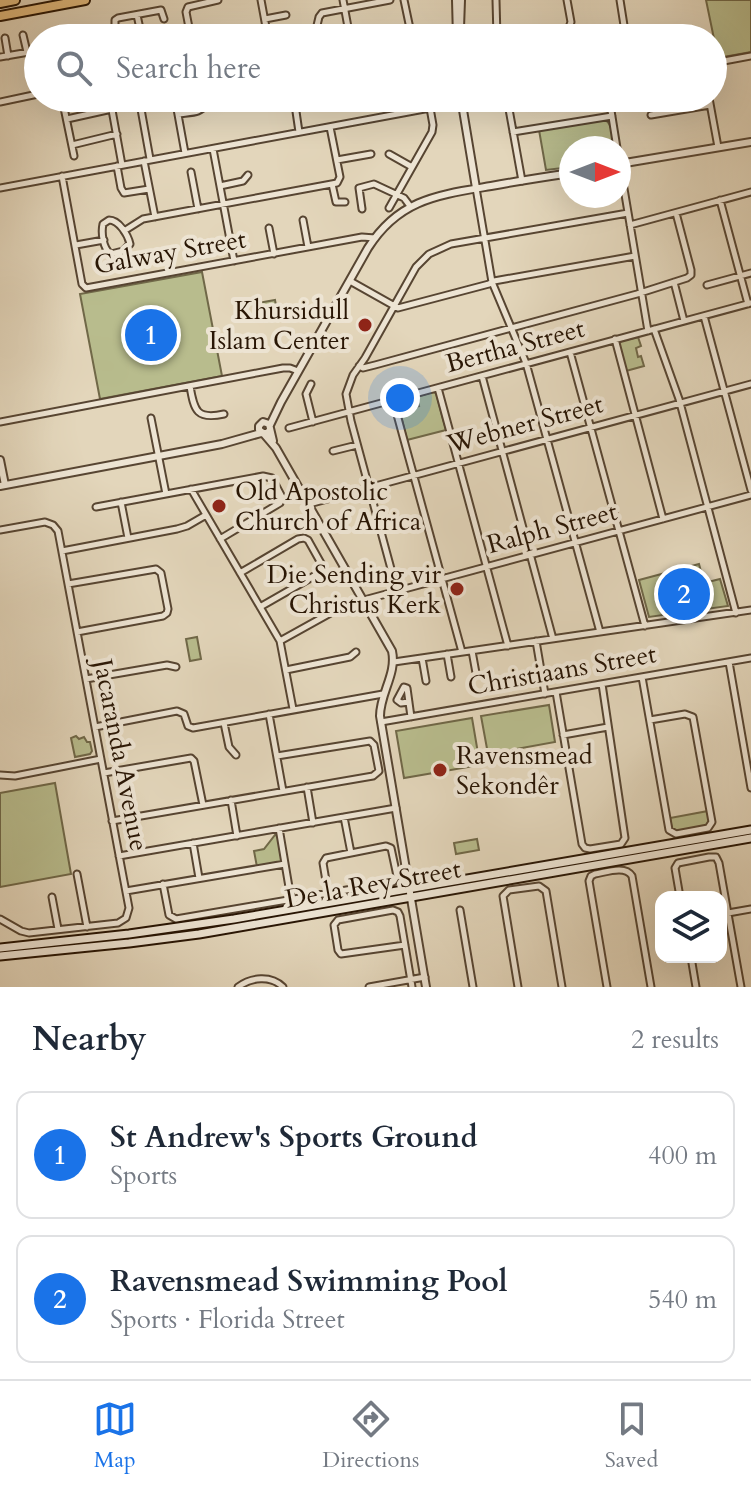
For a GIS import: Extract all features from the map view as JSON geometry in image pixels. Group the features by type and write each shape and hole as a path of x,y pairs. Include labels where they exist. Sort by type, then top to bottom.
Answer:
{"main road":[{"path":"0,3 15,0"},
{"path":"0,16 85,0"},
{"name":"De la Rey Street","path":"0,956 164,939 751,830"},
{"name":"De la Rey Street","path":"0,948 161,930 751,838"}],"street":[{"path":"189,24 187,8 218,0"},
{"path":"261,0 266,24"},
{"path":"343,0 348,24"},
{"path":"318,24 321,14 390,0"},
{"path":"404,0 409,24"},
{"path":"458,0 458,24"},
{"path":"496,0 497,24"},
{"path":"567,0 570,24"},
{"path":"620,0 624,24"},
{"path":"115,24 118,18 161,10 164,19"},
{"path":"137,15 139,24"},
{"path":"265,19 286,15"},
{"path":"23,35 24,39"},
{"path":"5,38 8,56"},
{"path":"0,57 24,53"},
{"path":"727,60 751,56"},
{"path":"0,102 24,97"},
{"path":"65,112 74,156"},
{"path":"67,119 98,112"},
{"path":"113,112 123,192 149,189"},
{"path":"141,112 155,217"},
{"path":"185,153 178,114 191,112"},
{"path":"296,112 299,132"},
{"path":"0,188 407,112"},
{"path":"389,208 433,129 431,112"},
{"path":"463,112 492,282 526,363 600,632"},
{"path":"509,112 522,181"},
{"path":"611,112 615,136"},
{"path":"651,115 665,112"},
{"path":"712,112 718,147"},
{"path":"513,132 612,116"},
{"path":"124,231 141,220 338,182 340,177 330,127"},
{"path":"72,145 117,134"},
{"path":"631,161 751,142"},
{"path":"213,149 234,261"},
{"path":"337,160 371,154"},
{"path":"389,154 412,167"},
{"path":"191,172 198,209"},
{"path":"220,186 243,181 248,175"},
{"path":"0,460 2,485 241,439 265,428 375,238 390,220 430,197 559,175"},
{"name":"Galway Street","path":"62,176 82,284 88,288 362,237 375,238"},
{"path":"332,184 336,202 345,202"},
{"path":"362,209 361,186 375,184 404,198 410,206"},
{"path":"630,225 751,192"},
{"path":"720,200 749,303"},
{"path":"627,208 641,292 651,330 680,403 736,613"},
{"path":"397,591 346,394 347,386 412,272 429,254 445,245 628,213"},
{"path":"359,366 375,365 510,328 691,275 676,213"},
{"path":"115,220 124,231 129,247 109,254 102,226 106,221 115,220"},
{"path":"303,220 308,247"},
{"path":"269,228 274,254"},
{"path":"76,245 104,240"},
{"path":"350,281 398,308 492,282 635,256"},
{"path":"707,285 751,273"},
{"path":"674,282 684,321"},
{"name":"Bertha Street","path":"289,428 749,303"},
{"path":"704,316 751,493"},
{"path":"615,339 663,519"},
{"path":"570,352 645,626"},
{"path":"0,422 283,368 298,371"},
{"path":"482,376 553,639"},
{"path":"311,384 306,394 313,422"},
{"name":"Webner Street","path":"309,504 751,384"},
{"path":"190,386 193,405 201,415 210,418 224,414"},
{"path":"438,387 508,646"},
{"path":"393,400 462,652"},
{"path":"151,418 166,494"},
{"path":"265,428 391,648 394,662 383,694 381,722 426,987"},
{"path":"333,451 357,445"},
{"path":"96,507 269,476 282,497 279,505 220,539"},
{"path":"191,489 280,641 293,709"},
{"name":"Ralph Street","path":"364,600 751,493"},
{"path":"121,502 128,538"},
{"path":"62,551 187,526 206,515"},
{"name":"Jacaranda Avenue","path":"0,530 43,522 50,523 58,531 129,908 124,920 118,923 24,933 0,919"},
{"path":"240,573 298,539 308,540 322,565 321,572 260,607"},
{"path":"68,584 158,569 168,609 165,616 77,632"},
{"path":"280,641 334,611 343,610"},
{"path":"394,662 751,610"},
{"path":"536,641 545,694"},
{"path":"472,651 476,673"},
{"path":"286,670 350,657 356,652"},
{"path":"447,654 451,677"},
{"path":"422,658 426,681"},
{"name":"Christiaans Street","path":"381,722 751,658"},
{"path":"729,662 751,788"},
{"path":"86,679 167,665 176,667"},
{"path":"642,677 668,828 676,834 708,828 712,822 694,720 691,715 685,714 650,720"},
{"path":"556,692 582,844 585,848 621,844 625,838 602,684"},
{"path":"95,727 177,711 183,713 188,726 192,728 383,694"},
{"path":"409,702 411,717"},
{"path":"269,714 283,791"},
{"path":"224,723 229,747 236,755"},
{"path":"563,735 608,727"},
{"path":"112,821 377,774 379,769 372,741 277,756"},
{"path":"104,773 191,758 203,805"},
{"path":"0,775 15,776 101,759"},
{"path":"307,787 313,823"},
{"path":"231,800 237,836"},
{"path":"119,856 396,808"},
{"path":"344,817 351,853"},
{"path":"279,828 291,899"},
{"path":"193,843 199,878"},
{"path":"163,884 169,915 174,919 328,893 396,880 393,851 390,847 327,857 323,863 328,893"},
{"path":"679,891 675,868 678,863 716,857 724,891"},
{"path":"126,891 285,864"},
{"path":"607,987 589,881 593,875 625,869 632,876 651,987"},
{"path":"77,874 87,927"},
{"path":"518,987 503,896 509,890 539,886 546,891 562,987"},
{"path":"52,897 58,929"},
{"path":"727,907 741,987"},
{"path":"728,913 751,909"},
{"path":"405,945 341,954 334,925 338,920 393,910 398,912 400,916 412,983"},
{"path":"460,910 473,987"},
{"path":"692,963 696,987"},
{"path":"369,987 412,983 425,977"},
{"path":"238,987 247,981 266,979 274,980 283,987"}],"green space":[{"path":"706,0 751,0 751,52 727,56 727,24 711,24"},
{"path":"604,119 613,136 559,136 559,168 546,170 539,130"},
{"path":"202,272 222,376 100,399 80,294"},
{"path":"275,300 277,311 255,314 253,304"},
{"path":"638,337 641,346 636,348 644,366 626,371 619,344"},
{"path":"436,393 446,430 407,440 400,412 419,406 416,397"},
{"path":"699,564 704,583 720,579 728,606 649,617 639,580"},
{"path":"197,637 201,659 190,661 186,639"},
{"path":"549,705 555,742 488,754 481,716"},
{"path":"472,718 480,765 404,778 396,731"},
{"path":"76,736 90,742 90,754 75,757 71,738"},
{"path":"55,783 71,874 0,887 0,793"},
{"path":"708,811 707,826 672,829 670,818"},
{"path":"275,835 278,836 282,861 257,867 254,851 264,849"},
{"path":"477,839 479,850 456,854 454,843"}],"water":[{"path":"687,576 691,588 660,597 657,584"}],"place":[{"name":"Khursidull Islam Center","path":"365,325"},
{"name":"St Andrew's Sports Ground","path":"151,335"},
{"name":"Old Apostolic Church of Africa","path":"219,506"},
{"name":"Die Sending vir Christus Kerk","path":"457,589"},
{"name":"Ravensmead Swimming Pool","path":"684,594"},
{"name":"Ravensmead Sekondêr","path":"440,770"}]}
